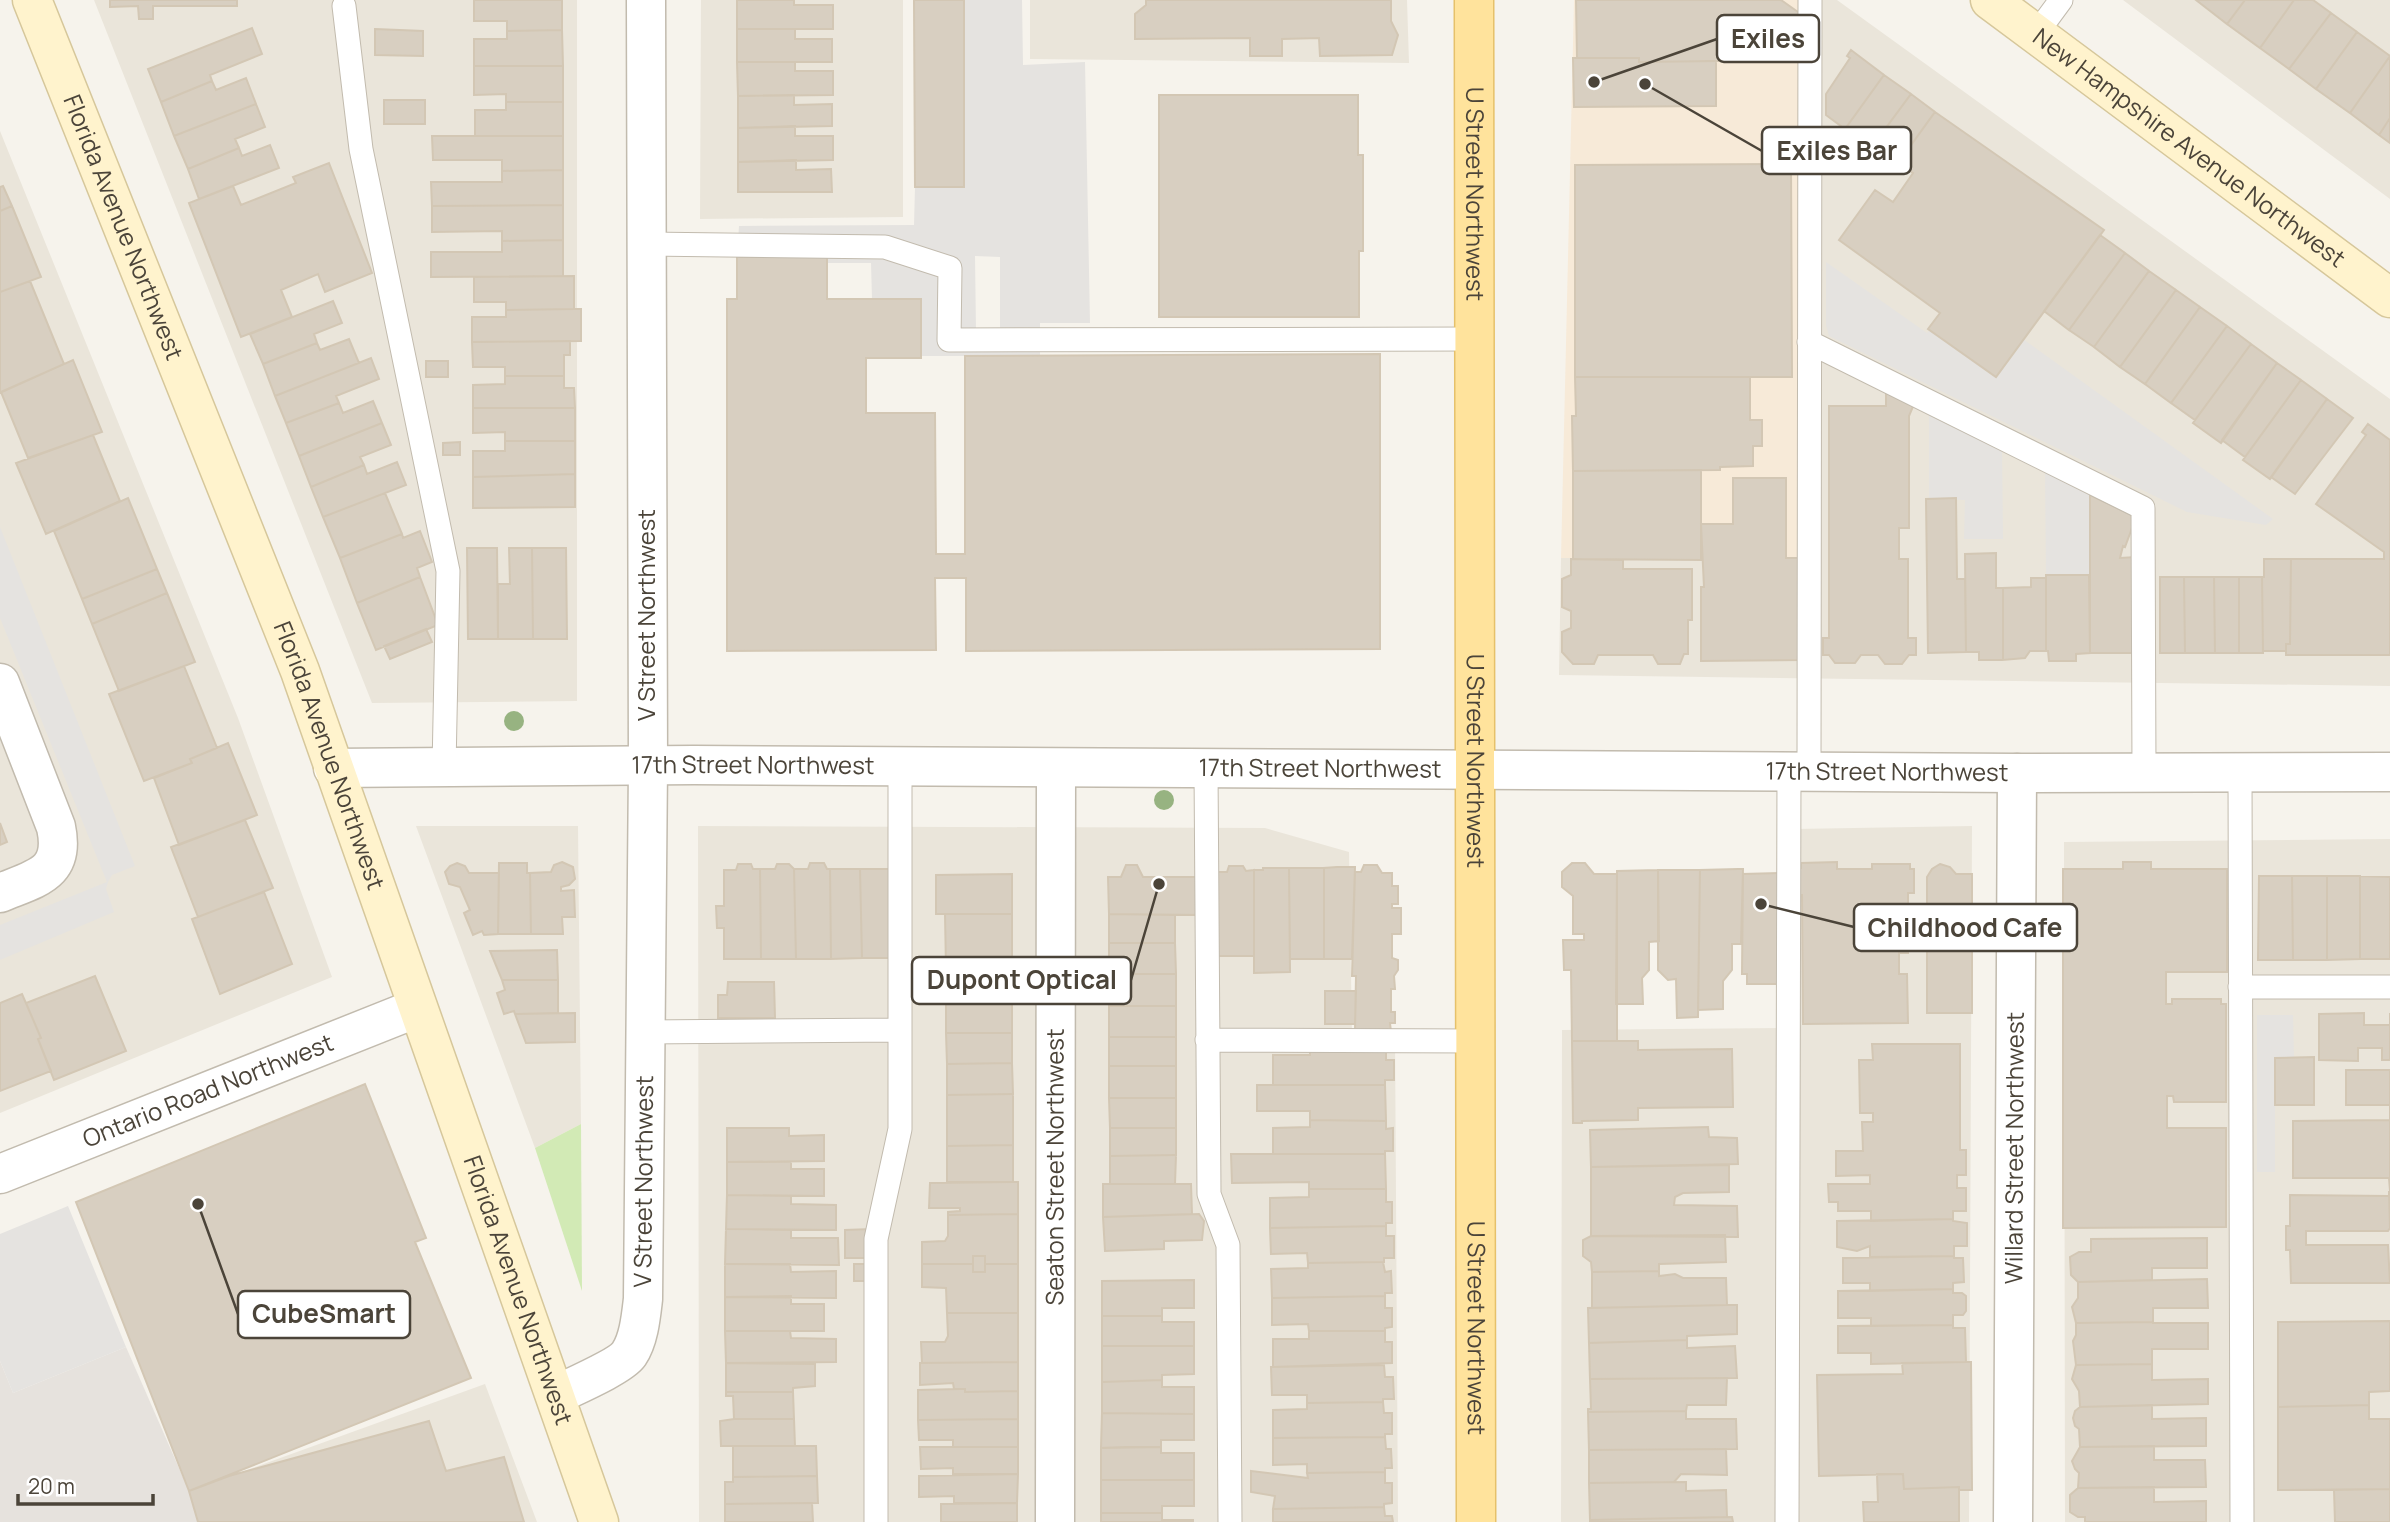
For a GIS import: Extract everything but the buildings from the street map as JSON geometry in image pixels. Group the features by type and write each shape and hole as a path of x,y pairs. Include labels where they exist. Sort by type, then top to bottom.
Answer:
{"main road":[{"name":"Florida Avenue Northwest","path":"32,0 300,671 599,1522"},
{"name":"U Street Northwest","path":"1474,0 1476,1522"},
{"name":"New Hampshire Avenue Northwest","path":"1990,0 2390,298"}],"street":[{"name":"V Street Northwest","path":"556,1395 629,1355 641,1319 644,1276 648,766 646,0"},
{"path":"0,682 56,827 60,847 58,857 42,874 0,893"},
{"name":"17th Street Northwest","path":"333,768 648,766 2017,773 2390,772"},
{"name":"Seaton Street Northwest","path":"1055,1522 1056,768"},
{"name":"Willard Street Northwest","path":"2013,1522 2017,773"},
{"name":"Ontario Road Northwest","path":"0,1174 417,1008"}],"lane":[{"path":"1787,1522 1809,342 1810,0"},
{"path":"2036,34 2061,0"},
{"path":"344,6 361,149 447,571 444,768"},
{"path":"647,244 885,247 950,268 949,340 1474,339"},
{"path":"1809,342 2143,508 2144,772"},
{"path":"876,1522 876,1239 900,1129 900,768"},
{"path":"1206,769 1209,1194 1228,1245 1230,1522"},
{"path":"2240,772 2242,1522"},
{"path":"2240,987 2390,987"},
{"path":"645,1032 900,1030"},
{"path":"1207,1040 1475,1041"}],"shaded area":[{"path":"94,0 577,0 577,701 372,703"},
{"path":"701,0 903,0 903,217 700,219"},
{"path":"964,0 1022,0 1023,65 1085,62 1090,323 1040,323 1040,356 921,356 872,299 871,263 827,263 826,256 737,257 739,226 914,225 915,187 964,187","holes":["975,256 1000,257 1000,330 976,331"]},
{"path":"1030,0 1407,0 1409,63 1030,59"},
{"path":"1574,0 1819,0 1814,557 1561,558"},
{"path":"1819,0 1837,0 2390,399 2390,686 1559,675 1561,558 1814,556"},
{"path":"2123,0 2390,0 2390,199"},
{"path":"0,131 238,718 332,977 0,1113"},
{"path":"1826,262 1927,333 1930,330 1995,377 2023,339 2273,519 2266,525 2187,512 1829,336 1826,325"},
{"path":"1929,412 2002,450 2003,539 1964,539 1965,500 1929,499"},
{"path":"2045,472 2090,495 2089,575 2046,575"},
{"path":"0,527 135,866 112,875 108,882 106,889 114,912 0,960 0,925 107,882 0,618"},
{"path":"416,826 578,826 581,1124 535,1148"},
{"path":"698,826 1265,828 1349,852 1352,1034 1395,1035 1398,1522 699,1522"},
{"path":"1972,826 1969,1522 1561,1522 1562,1030 1794,1028 1795,829"},
{"path":"2390,839 2390,1522 2065,1522 2064,842"},
{"path":"2257,1015 2293,1015 2294,1058 2275,1058 2275,1172 2257,1172"},
{"path":"68,1206 126,1347 13,1393 0,1361 0,1234"},
{"path":"126,1347 189,1491 198,1522 0,1522 0,1361 13,1393"},
{"path":"485,1384 537,1522 198,1522 189,1491"}],"green space":[{"path":"581,1124 582,1291 535,1148"}],"place":[{"name":"Exiles","path":"1594,82"},
{"name":"Exiles Bar","path":"1645,84"},
{"name":"Dupont Optical","path":"1159,884"},
{"name":"Childhood Cafe","path":"1761,904"},
{"name":"CubeSmart","path":"198,1204"}]}
